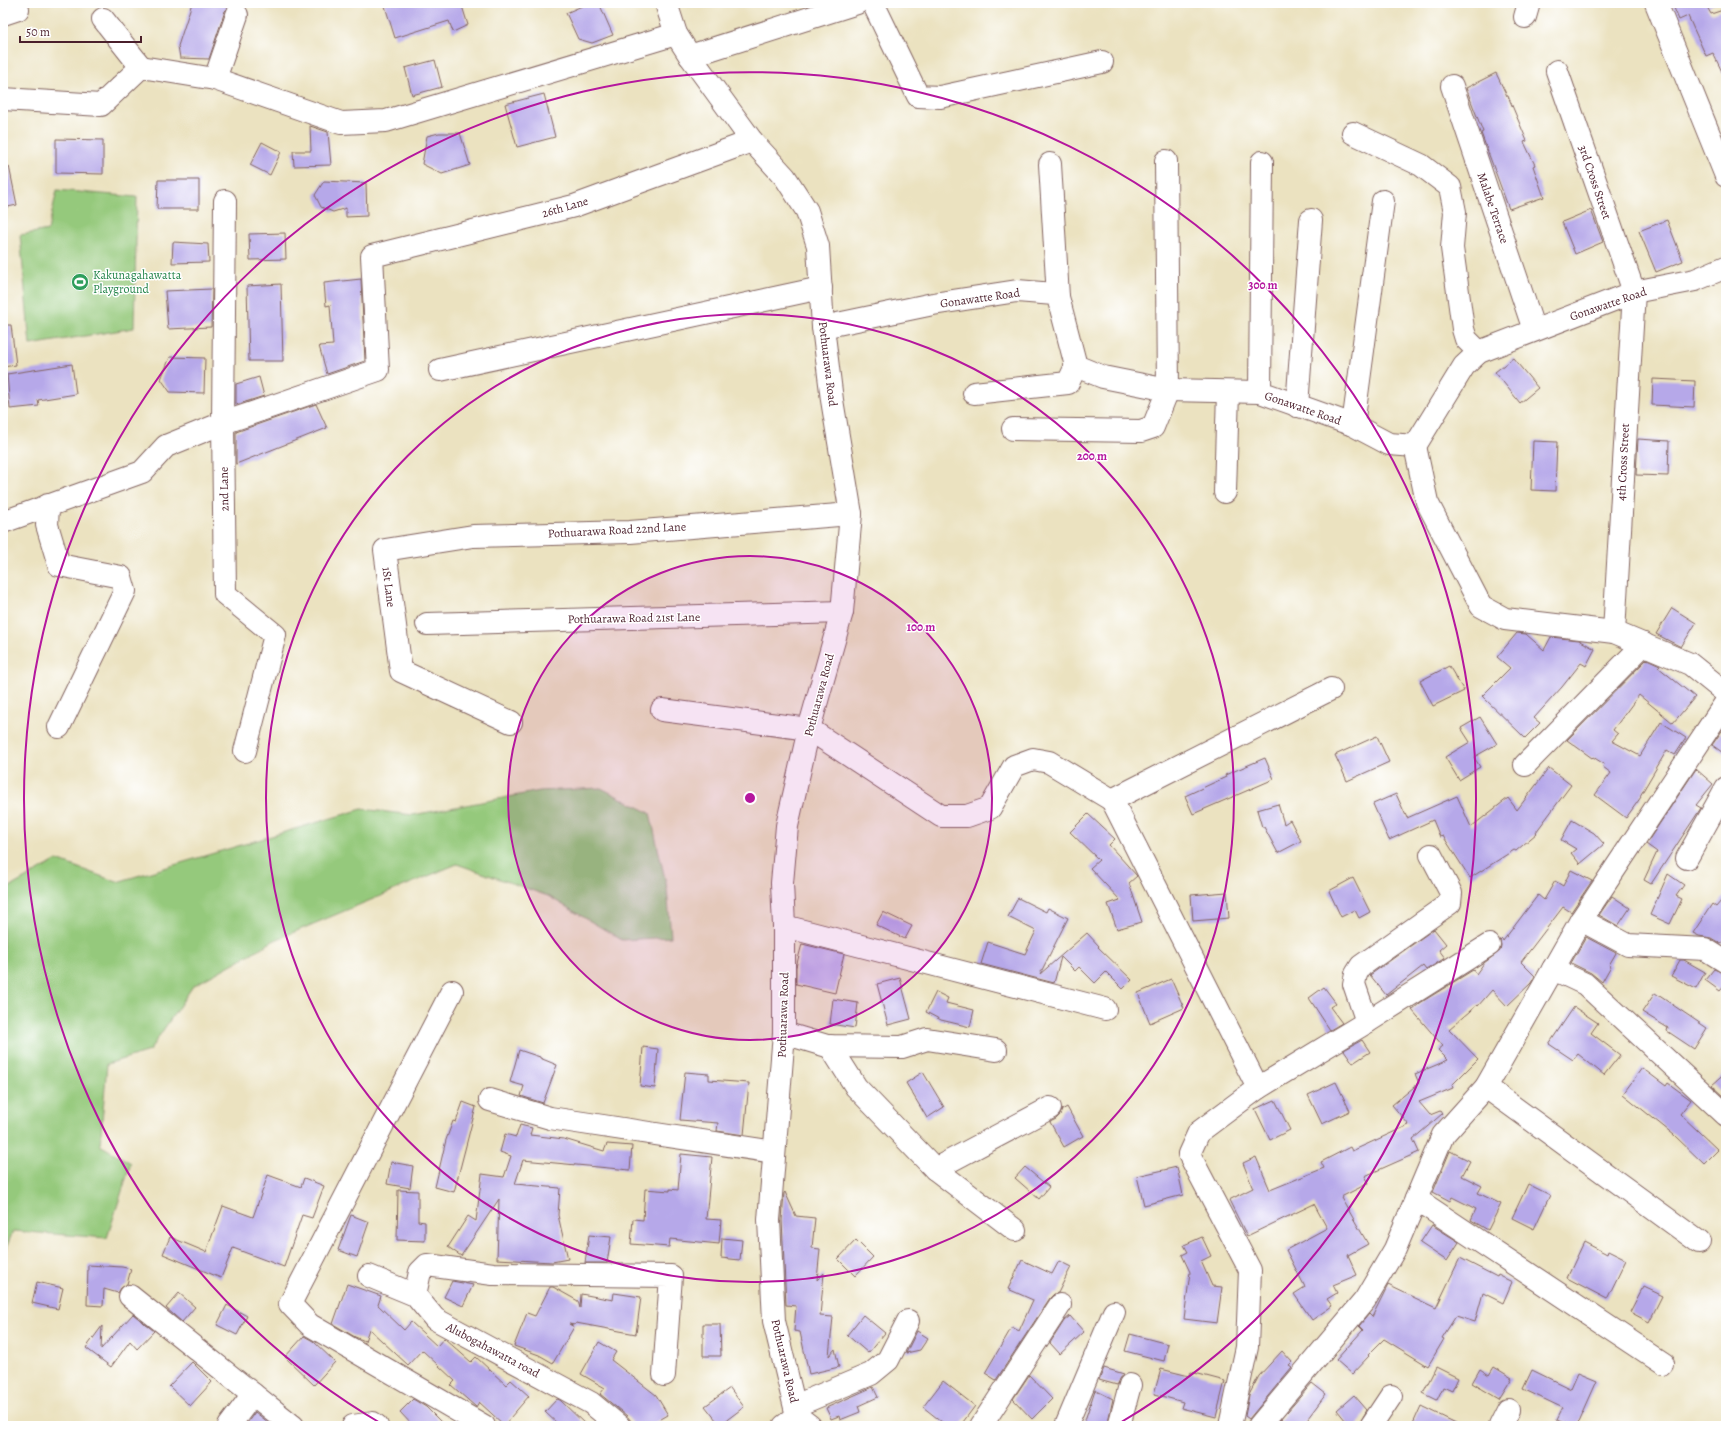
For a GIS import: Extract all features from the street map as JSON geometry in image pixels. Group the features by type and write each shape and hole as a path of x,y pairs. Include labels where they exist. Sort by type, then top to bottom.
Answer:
{"street":[{"name":"Pothuarawa Road","path":"666,3 676,34 690,56 752,141 785,177 807,211 818,246 822,327 832,400 851,514 842,612 809,729 787,826 782,883 784,926 784,1033 769,1220 774,1321 796,1419"},
{"path":"690,56 857,3"},
{"path":"873,3 918,96 940,97 1102,62"},
{"path":"1656,3 1726,176"},
{"path":"215,79 237,15"},
{"path":"103,19 141,67 215,79 342,122 386,121 676,34"},
{"path":"3,99 101,105 141,67"},
{"name":"3rd Cross Street","path":"1557,72 1634,292"},
{"name":"Malabe Terrace","path":"1452,86 1534,330"},
{"path":"1354,133 1421,165 1450,187 1455,212 1452,248 1463,329 1466,339 1479,352"},
{"name":"26th Lane","path":"223,423 378,370 372,256 574,206 752,141"},
{"path":"1013,429 1140,431 1152,427 1168,390 1166,161"},
{"path":"1260,392 1262,162"},
{"path":"974,393 1068,382 1076,366 1058,297 1050,164"},
{"name":"2nd Lane","path":"225,201 223,423 225,594 275,635 245,751"},
{"path":"1353,425 1383,201"},
{"path":"1297,406 1312,220"},
{"name":"Gonawatte Road","path":"1076,366 1102,377 1168,390 1260,392 1353,425 1389,444 1414,446 1464,366 1479,352 1634,292 1695,280 1726,267"},
{"path":"440,370 821,288"},
{"name":"Gonawatte Road","path":"822,327 933,304 1017,291 1054,294 1058,297"},
{"name":"4th Cross Street","path":"1614,632 1634,292"},
{"path":"1226,492 1228,392"},
{"path":"3,522 142,472 166,446 223,423"},
{"path":"1414,446 1427,502 1481,606 1505,619 1614,632 1690,664 1726,693"},
{"path":"48,505 47,525 59,564 121,576 125,591 59,727"},
{"name":"Pothuarawa Road 22nd Lane","path":"385,550 473,536 630,532 851,514"},
{"name":"1St Lane","path":"385,550 401,671 511,722"},
{"name":"Pothuarawa Road 21st Lane","path":"427,624 842,612"},
{"path":"1525,765 1644,644"},
{"path":"1112,800 1331,689"},
{"path":"1259,1426 1365,1300 1395,1249 1443,1135 1486,1086 1581,920 1726,702"},
{"path":"662,710 809,729 941,816 967,816 990,808 1014,766 1033,760 1049,762 1112,800 1258,1088"},
{"path":"1687,858 1726,788"},
{"path":"1368,1022 1354,984 1356,974 1362,966 1450,903 1451,893 1431,855"},
{"path":"1581,920 1628,945 1705,948 1726,962"},
{"path":"784,926 1105,1010"},
{"path":"1230,1426 1247,1347 1250,1270 1189,1154 1199,1132 1258,1088 1368,1022 1489,945"},
{"path":"1553,969 1585,984 1726,1115"},
{"path":"452,991 290,1304 310,1325 484,1426"},
{"path":"784,1033 830,1046 902,1047 927,1039 996,1050"},
{"path":"830,1046 856,1087 935,1169 1015,1230"},
{"path":"1486,1086 1699,1242"},
{"path":"490,1100 550,1118 774,1152"},
{"path":"935,1169 1050,1108"},
{"path":"1416,1199 1663,1363"},
{"path":"415,1295 420,1272 427,1265 492,1274 671,1276 664,1375"},
{"name":"Alubogahawatta road","path":"369,1276 415,1295 435,1319 590,1403 619,1426"},
{"path":"130,1296 293,1426"},
{"path":"981,1426 1060,1306"},
{"path":"1066,1426 1114,1312"},
{"path":"796,1419 872,1374 888,1360 908,1322"},
{"path":"1119,1426 1130,1385"},
{"path":"229,1426 253,1394"},
{"path":"1371,1426 1391,1396"},
{"path":"353,1426 373,1423 377,1426"}],"green space":[{"name":"Kakunagahawatta Playground","path":"57,190 137,197 134,328 30,345 20,235 48,230"},
{"path":"601,788 650,813 667,888 671,937 622,940 548,896 457,864 275,940 193,986 149,1051 107,1064 100,1145 131,1163 107,1238 13,1231 3,1256 3,891 57,860 117,882 362,809 413,815 540,791"}],"building":[{"path":"192,3 233,3 225,11 209,59 180,58 178,46"},
{"path":"384,3 461,3 468,25 453,32 449,21 395,38"},
{"path":"589,3 599,3 613,35 592,43 578,39 566,13"},
{"path":"1672,3 1717,3 1707,7 1711,14 1726,9 1726,80 1713,53 1706,56 1688,16 1679,20"},
{"path":"435,60 442,87 412,95 405,68"},
{"path":"1496,73 1508,96 1527,141 1524,142 1535,165 1533,166 1544,197 1509,209 1481,133 1483,132 1466,88"},
{"path":"544,94 555,137 517,147 505,104"},
{"path":"310,126 328,132 331,165 294,166 293,151 311,151"},
{"path":"439,133 460,133 470,165 442,174 422,164 427,136"},
{"path":"56,139 103,140 103,174 56,173"},
{"path":"262,142 281,152 270,175 250,165"},
{"path":"9,166 17,205 3,208 3,167"},
{"path":"158,180 199,180 199,209 157,209"},
{"path":"324,181 366,183 367,216 346,217 346,208 333,212 321,207 315,195"},
{"path":"1591,210 1603,242 1575,254 1562,222"},
{"path":"1667,220 1683,261 1656,272 1639,231"},
{"path":"285,233 286,259 250,260 249,234"},
{"path":"173,242 208,244 209,262 172,263"},
{"path":"361,279 365,361 327,374 319,346 333,345 330,305 326,306 324,283"},
{"path":"281,284 283,361 249,361 247,286"},
{"path":"212,289 211,327 168,329 165,291"},
{"path":"3,325 11,325 16,365 3,367"},
{"path":"170,357 205,358 204,393 170,392 161,379"},
{"path":"1513,358 1538,388 1520,403 1495,372"},
{"path":"72,364 76,394 38,400 39,406 10,409 7,374"},
{"path":"259,377 264,396 236,405 236,384"},
{"path":"1653,379 1695,381 1694,407 1652,405"},
{"path":"316,404 327,428 236,464 236,432"},
{"path":"1638,439 1669,441 1668,476 1636,475"},
{"path":"1533,441 1557,442 1555,491 1531,490"},
{"path":"1672,608 1696,623 1681,647 1656,634"},
{"path":"1517,633 1526,634 1544,650 1551,637 1579,640 1595,649 1586,666 1581,663 1534,718 1540,723 1525,738 1482,696 1510,668 1497,657"},
{"path":"1647,659 1660,665 1658,667 1695,697 1673,723 1639,695 1613,730 1618,734 1612,741 1640,756 1661,722 1686,738 1675,755 1667,750 1640,796 1641,797 1626,818 1595,795 1611,773 1603,767 1604,764 1593,757 1592,758 1567,740"},
{"path":"1449,666 1464,691 1433,706 1420,681"},
{"path":"1480,717 1497,744 1474,757 1480,767 1459,780 1445,757 1470,742 1461,728"},
{"path":"1726,725 1726,755 1712,745"},
{"path":"1377,736 1389,762 1347,781 1335,755"},
{"path":"1265,758 1274,779 1193,814 1185,796 1226,777 1225,775"},
{"path":"1549,768 1571,785 1536,832 1537,833 1516,851 1514,850 1470,878 1443,836 1440,837 1433,820 1389,840 1373,804 1396,794 1407,818 1457,796 1471,827 1508,798 1517,810"},
{"path":"1696,769 1713,784 1696,805 1701,808 1651,884 1644,880 1657,852 1646,844"},
{"path":"1278,804 1284,824 1290,820 1301,841 1278,853 1264,827 1262,827 1257,810"},
{"path":"1088,814 1115,839 1109,845 1137,876 1129,883 1142,922 1117,929 1108,904 1120,900 1090,868 1099,860 1070,832"},
{"path":"1572,820 1594,833 1604,844 1580,864 1571,853 1576,849 1561,840"},
{"path":"1571,870 1592,881 1571,912 1563,907 1521,962 1535,976 1531,983 1507,1006 1492,990 1478,1006 1477,1005 1449,1029 1478,1059 1452,1085 1453,1088 1419,1102 1430,1115 1440,1111 1442,1114 1413,1139 1419,1152 1365,1176 1369,1183 1341,1197 1368,1244 1348,1255 1357,1275 1333,1285 1337,1293 1327,1299 1332,1306 1312,1320 1294,1294 1305,1287 1286,1250 1327,1228 1314,1204 1247,1236 1229,1200 1253,1188 1243,1163 1256,1157 1270,1190 1324,1168 1321,1162 1350,1147 1352,1151 1409,1125 1392,1105 1419,1083 1415,1074 1448,1060 1438,1050 1443,1046 1412,1010 1420,1003 1473,970 1476,974 1484,963 1500,951 1500,941 1502,939 1503,941 1538,895 1544,900 1555,881 1563,886"},
{"path":"1668,874 1684,885 1676,896 1682,899 1670,924 1650,915"},
{"path":"1353,878 1370,912 1359,918 1355,910 1341,917 1329,891"},
{"path":"1227,892 1229,918 1193,921 1191,895"},
{"path":"1726,895 1726,937 1721,944 1711,938 1699,936 1693,933 1712,904 1716,907"},
{"path":"1612,896 1630,908 1618,926 1599,915"},
{"path":"1018,898 1046,912 1048,908 1068,918 1040,974 1087,933 1099,946 1098,947 1132,980 1123,989 1106,972 1095,983 1079,967 1075,971 1061,957 1054,983 981,964 988,942 1025,954 1036,931 1008,917"},
{"path":"883,912 912,926 905,939 876,925"},
{"path":"1434,929 1446,944 1439,950 1445,958 1426,970 1423,966 1386,995 1370,975"},
{"path":"1586,937 1616,953 1602,982 1591,973 1571,963"},
{"path":"802,944 844,954 835,993 796,984 796,967"},
{"path":"1680,960 1684,960 1705,972 1696,989 1671,976"},
{"path":"1714,969 1726,974 1726,984 1720,991 1705,980"},
{"path":"900,978 911,1019 888,1025 877,984"},
{"path":"1171,979 1184,1008 1150,1023 1138,993"},
{"path":"1324,987 1336,1003 1330,1007 1342,1023 1330,1030 1309,998"},
{"path":"936,992 948,998 946,1003 974,1010 970,1027 941,1020 926,1012"},
{"path":"1655,993 1707,1028 1694,1049 1667,1031 1668,1028 1642,1012"},
{"path":"833,999 858,1003 855,1028 830,1024"},
{"path":"1574,1007 1598,1023 1591,1033 1620,1055 1604,1075 1578,1054 1573,1060 1549,1044"},
{"path":"1362,1040 1370,1052 1353,1063 1344,1050"},
{"path":"643,1047 658,1049 655,1088 640,1086"},
{"path":"519,1050 557,1065 543,1103 521,1096 524,1086 510,1082"},
{"path":"1642,1068 1666,1086 1668,1083 1691,1100 1680,1114 1718,1150 1704,1164 1674,1135 1623,1094"},
{"path":"685,1072 709,1074 709,1080 749,1083 744,1135 717,1131 718,1123 680,1120"},
{"path":"923,1072 944,1107 927,1118 906,1083"},
{"path":"1726,1073 1726,1098 1712,1085"},
{"path":"1336,1082 1350,1111 1322,1124 1308,1095"},
{"path":"1275,1100 1290,1130 1270,1140 1255,1109"},
{"path":"463,1102 476,1107 454,1192 435,1187 446,1140 453,1121 456,1122"},
{"path":"1067,1107 1083,1136 1064,1147 1050,1122 1056,1119 1062,1110"},
{"path":"520,1125 532,1128 530,1135 564,1139 604,1151 607,1144 632,1146 630,1170 523,1160 515,1184 560,1188 558,1215 568,1259 552,1262 497,1259 499,1199 461,1256 448,1247 468,1216 476,1221 482,1174 504,1177 511,1156 500,1152 505,1134 516,1137"},
{"path":"1450,1151 1470,1161 1462,1176 1482,1186 1478,1193 1501,1204 1488,1230 1471,1220 1476,1209 1452,1197 1450,1201 1433,1192"},
{"path":"681,1154 712,1157 706,1219 721,1220 719,1244 670,1239 669,1247 631,1244 633,1219 643,1220 645,1189 670,1191 670,1189 678,1190"},
{"path":"391,1162 413,1166 410,1188 387,1184"},
{"path":"1025,1167 1049,1187 1039,1199 1015,1178"},
{"path":"1177,1167 1183,1195 1144,1205 1137,1176"},
{"path":"268,1175 301,1187 304,1178 324,1186 312,1218 302,1215 284,1267 233,1248 221,1278 163,1254 170,1237 206,1252 223,1206 253,1217"},
{"path":"1528,1184 1550,1195 1534,1229 1512,1218"},
{"path":"398,1190 418,1191 418,1221 425,1222 425,1241 397,1240"},
{"path":"785,1192 796,1216 815,1218 812,1248 820,1249 817,1280 824,1273 820,1316 833,1317 829,1356 835,1349 839,1367 809,1374 800,1332 794,1331 796,1306 786,1305 782,1220"},
{"path":"351,1215 369,1222 357,1257 338,1250"},
{"path":"1432,1225 1459,1242 1447,1261 1420,1243"},
{"path":"589,1235 611,1237 607,1263 585,1263"},
{"path":"1202,1237 1211,1256 1201,1261 1212,1286 1222,1287 1217,1323 1184,1319 1190,1272 1182,1255 1188,1252 1184,1245"},
{"path":"722,1238 742,1240 740,1260 721,1258"},
{"path":"856,1240 873,1257 855,1276 838,1259"},
{"path":"1584,1242 1607,1254 1608,1251 1626,1260 1607,1299 1567,1278"},
{"path":"1460,1258 1497,1277 1498,1275 1512,1282 1503,1303 1483,1293 1475,1322 1456,1316 1442,1338 1444,1339 1428,1366 1384,1339 1352,1374 1336,1360 1363,1330 1359,1326 1369,1314 1372,1317 1388,1285 1436,1308"},
{"path":"1022,1260 1052,1274 1059,1261 1071,1267 1058,1293 1054,1294 1050,1298 996,1380 985,1373 1012,1327 1019,1331 1033,1300 1008,1289"},
{"path":"88,1265 131,1269 127,1284 121,1288 118,1293 104,1289 103,1306 87,1305"},
{"path":"452,1281 473,1285 463,1306 444,1297"},
{"path":"37,1282 63,1288 58,1309 32,1303"},
{"path":"347,1284 381,1296 378,1305 404,1330 411,1322 437,1346 444,1338 471,1362 476,1357 506,1385 511,1380 529,1396 504,1425 479,1402 476,1407 451,1385 455,1381 422,1350 408,1365 369,1329 365,1341 333,1324"},
{"path":"550,1287 553,1287 578,1301 580,1308 581,1294 613,1300 614,1293 641,1297 636,1334 576,1323 575,1325 569,1324 574,1327 553,1363 539,1355 514,1346 527,1313 535,1316"},
{"path":"1643,1287 1662,1296 1649,1322 1630,1312"},
{"path":"179,1293 195,1307 182,1322 166,1308"},
{"path":"227,1305 247,1316 237,1335 217,1325"},
{"path":"133,1314 154,1331 137,1349 130,1341 111,1367 86,1348 102,1326 101,1349"},
{"path":"863,1315 885,1333 868,1353 847,1335"},
{"path":"1070,1316 1084,1332 1060,1354 1050,1343 1064,1321"},
{"path":"703,1324 720,1324 721,1356 703,1356"},
{"path":"917,1331 928,1338 920,1350 906,1353"},
{"path":"1130,1334 1168,1344 1164,1361 1125,1351"},
{"path":"304,1336 313,1341 335,1362 314,1385 285,1357"},
{"path":"599,1342 616,1352 611,1360 656,1395 668,1415 649,1426 631,1426 631,1421 627,1416 600,1394 605,1388 581,1374"},
{"path":"1282,1351 1292,1362 1289,1365 1292,1367 1249,1419 1245,1416 1249,1395 1259,1376"},
{"path":"192,1362 212,1382 190,1406 169,1386"},
{"path":"1436,1367 1458,1378 1452,1391 1443,1387 1437,1400 1423,1393"},
{"path":"1494,1367 1512,1378 1499,1399 1472,1383 1480,1369 1489,1375"},
{"path":"1104,1368 1124,1374 1117,1385 1099,1380"},
{"path":"1161,1369 1189,1376 1191,1372 1225,1381 1216,1417 1181,1408 1183,1402 1154,1394"},
{"path":"1532,1370 1571,1389 1578,1373 1597,1381 1577,1426 1571,1426 1557,1420 1563,1408 1523,1389"},
{"path":"1029,1375 1052,1399 1032,1419 1013,1399"},
{"path":"943,1381 975,1406 960,1426 947,1426 923,1407"},
{"path":"1312,1383 1326,1394 1302,1426 1275,1426"},
{"path":"873,1387 878,1397 858,1406 860,1412 840,1420 839,1416 831,1419 826,1408"},
{"path":"730,1388 744,1407 720,1425 705,1406"},
{"path":"1095,1390 1113,1399 1107,1426 1083,1426"},
{"path":"1354,1395 1367,1410 1357,1426 1350,1426 1337,1410"},
{"path":"413,1399 426,1407 445,1426 413,1426 400,1412"},
{"path":"557,1399 560,1400 587,1426 560,1426 545,1412"},
{"path":"1421,1406 1462,1426 1412,1426"},
{"path":"255,1412 273,1426 245,1426"}],"place":[{"name":"Kakunagahawatta Playground","path":"80,282"}]}
